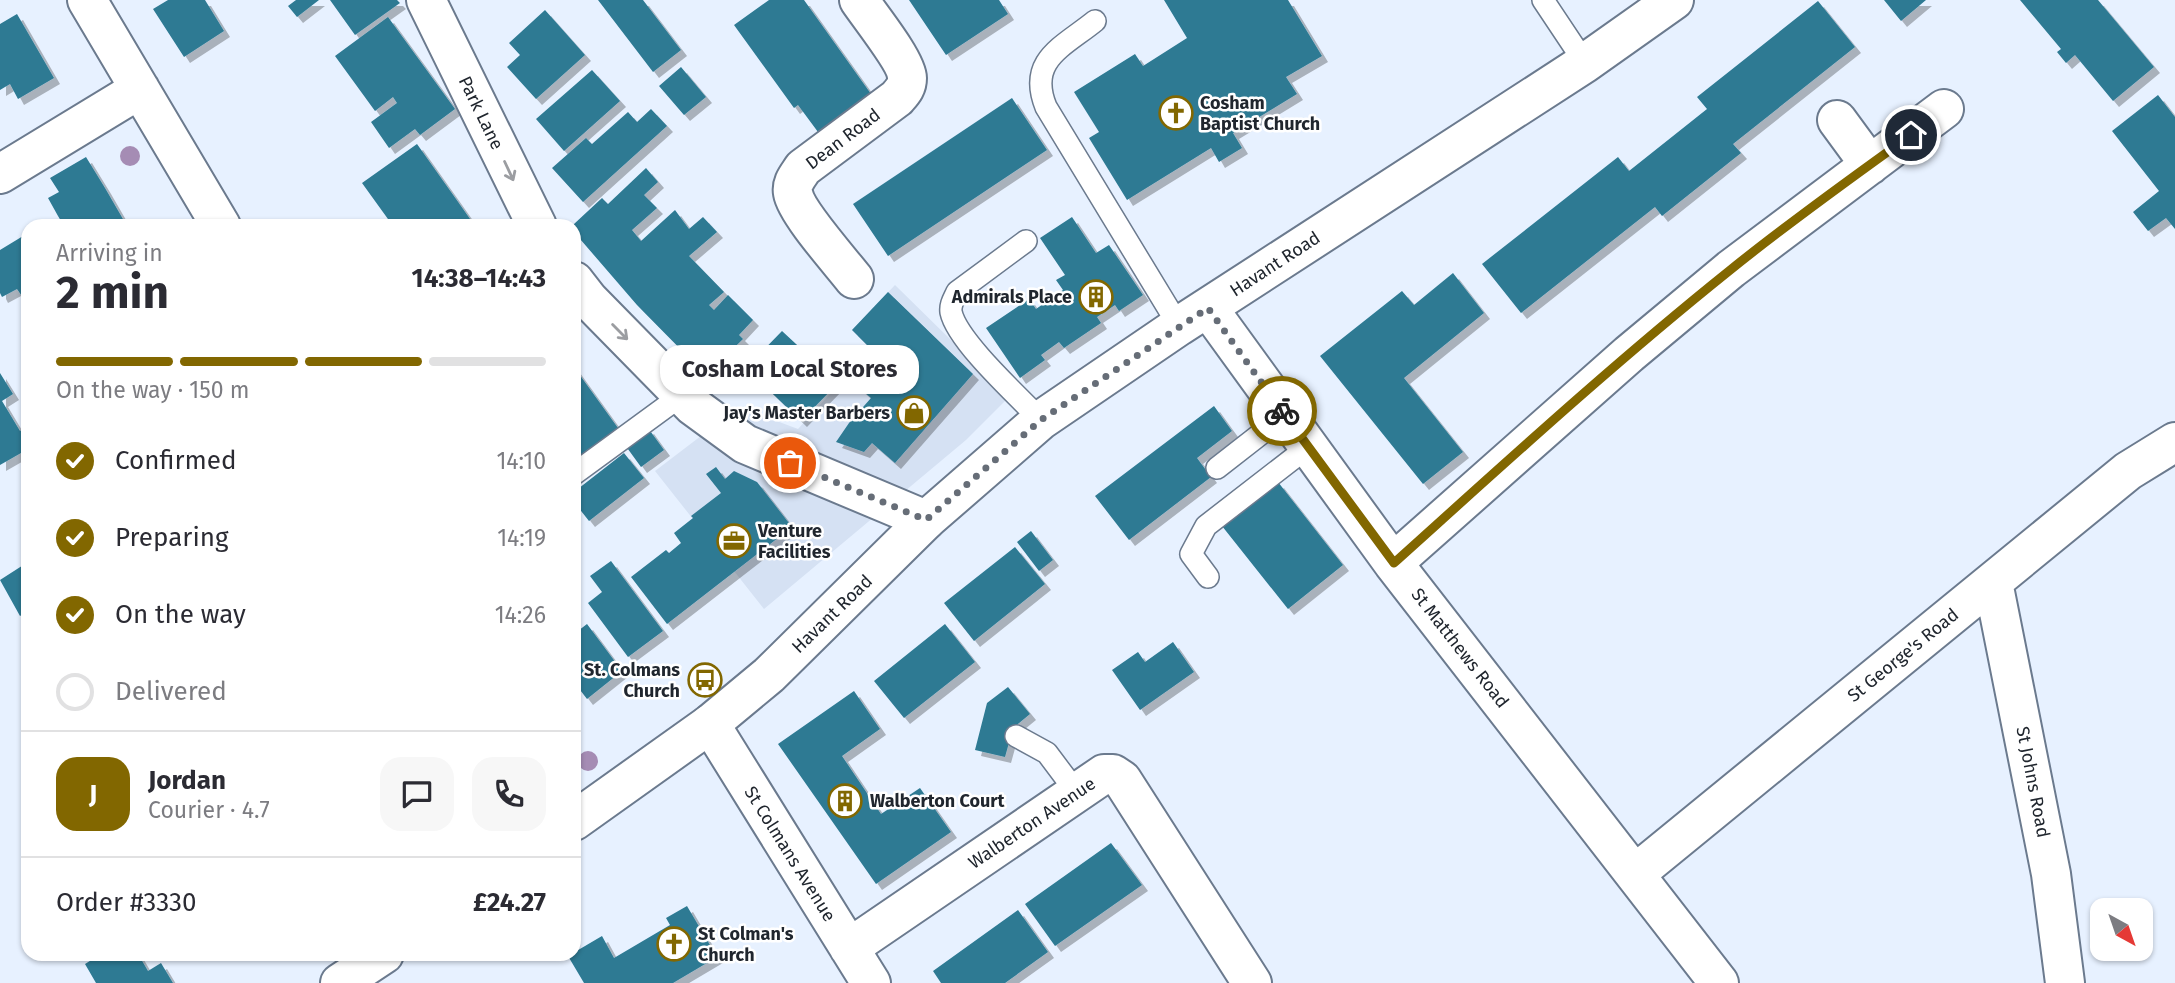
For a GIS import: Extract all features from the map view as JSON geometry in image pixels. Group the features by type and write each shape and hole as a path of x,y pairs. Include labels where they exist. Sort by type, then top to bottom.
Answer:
{"street":[{"path":"87,0 218,219"},
{"name":"Park Lane","path":"426,0 534,219"},
{"name":"Dean Road","path":"854,279 799,208 793,193 794,181 803,168 906,88 907,74 900,60 859,0"},
{"name":"Havant Road","path":"581,816 710,724 769,675 926,520 1041,420 1193,317 1585,63 1674,0"},
{"path":"0,174 140,89"},
{"path":"1394,563 1659,328 1782,230 1944,109"},
{"path":"1837,120 1870,165"},
{"path":"581,290 693,406 745,444 926,520"},
{"name":"St Matthews Road","path":"1193,317 1285,415 1394,563 1719,983"},
{"name":"St George's Road","path":"1635,874 2128,471 2175,442"},
{"name":"St Johns Road","path":"1993,582 2051,874 2065,983"},
{"name":"St Colmans Avenue","path":"710,724 871,983"},
{"name":"Walberton Avenue","path":"849,948 1104,774 1113,774 1122,780 1252,983"},
{"path":"340,983 373,961"}],"lane":[{"path":"1544,0 1585,63"},
{"path":"1095,21 1045,61 1040,76 1040,91 1046,107 1193,317"},
{"path":"1026,241 957,292 951,304 951,315 973,348 1041,420"},
{"path":"581,469 682,395"},
{"path":"1217,468 1285,415"},
{"path":"1208,577 1191,554 1206,526 1308,447"},
{"path":"1016,736 1047,753 1077,793"}],"shaded area":[{"path":"895,285 1009,397 966,440 764,609 655,471 739,407 798,429 871,349 852,330"}],"building":[{"path":"168,0 205,0 224,31 184,57 153,9"},
{"path":"296,0 319,0 297,17 288,6"},
{"path":"330,0 397,0 400,3 355,35"},
{"path":"598,0 643,0 681,50 653,72"},
{"path":"769,0 804,0 871,94 818,132 798,105 794,108 734,25"},
{"path":"909,0 999,0 1008,14 946,55"},
{"name":"Cosham Baptist Church","path":"1164,0 1288,0 1322,56 1286,77 1297,94 1233,133 1242,148 1219,162 1211,148 1127,200 1089,138 1099,132 1074,92 1135,54 1143,66 1187,38"},
{"path":"1884,0 1926,0 1901,21"},
{"path":"2020,0 2098,0 2154,67 2113,101 2075,55 2066,63 2057,52 2061,49"},
{"path":"1818,1 1855,47 1733,144 1741,153 1662,216 1655,207 1521,313 1482,264 1618,157 1629,171 1707,109 1697,97"},
{"path":"545,10 585,55 536,99 507,67 520,55 509,43"},
{"path":"17,14 54,78 18,99 10,84 0,90 0,24"},
{"path":"388,17 455,109 420,135 415,129 389,148 371,122 397,103 393,97 375,111 335,56"},
{"path":"681,67 706,97 684,115 659,86"},
{"path":"592,70 620,101 564,151 536,119"},
{"path":"2158,95 2175,117 2175,229 2166,218 2148,231 2133,212 2159,191 2112,131"},
{"path":"1012,98 1047,150 888,256 853,204"},
{"path":"651,109 667,126 583,202 552,168 586,138 592,144 628,112 637,122"},
{"path":"417,144 470,219 388,219 362,183"},
{"path":"86,157 123,219 60,219 48,198 59,192 50,178"},
{"path":"646,168 658,182 644,195 657,208 632,230 641,241 675,210 689,229 703,217 717,232 689,256 724,292 709,305 714,310 728,295 753,320 739,335 743,339 706,375 637,305 581,240 579,219 602,198 608,204"},
{"name":"Admirals Place","path":"1072,217 1096,253 1109,245 1143,295 1119,311 1115,305 1097,317 1101,323 1064,348 1059,342 1041,355 1045,360 1020,378 986,328 1029,299 1036,309 1063,290 1056,280 1065,275 1040,238"},
{"path":"21,237 21,295 17,289 2,297 0,293 0,250"},
{"path":"1453,273 1484,313 1404,378 1463,452 1423,484 1320,356 1402,291 1414,305"},
{"path":"888,292 973,374 895,463 872,443 864,452 836,442 871,398 846,376 871,349 852,330"},
{"path":"782,331 838,383 801,421 746,368"},
{"path":"0,373 13,394 2,401 21,430 21,453 0,465"},
{"path":"581,377 618,428 581,455"},
{"path":"1214,406 1232,431 1197,458 1211,477 1129,540 1095,496"},
{"path":"648,428 664,450 641,467 625,445"},
{"path":"624,453 644,478 589,521 581,511 581,487"},
{"path":"716,467 725,479 734,471 757,482 792,527 667,624 631,577 666,550 669,553 681,543 674,533 721,493 706,474"},
{"path":"1278,482 1343,565 1288,609 1222,526"},
{"path":"1031,531 1053,560 1039,571 1017,542"},
{"path":"1015,547 1045,584 974,641 944,603"},
{"path":"611,561 663,631 628,657 588,603 602,592 590,576"},
{"path":"21,566 20,616 0,580"},
{"path":"587,624 622,671 587,699 581,691 581,629"},
{"path":"945,624 975,662 904,718 874,681"},
{"path":"1173,642 1194,672 1140,710 1112,670 1138,652 1145,662"},
{"path":"1008,687 1030,714 1013,728 1005,757 975,750 987,703"},
{"name":"Walberton Court","path":"854,691 880,729 842,756 881,814 920,788 951,832 876,884 778,744"},
{"path":"1111,843 1142,885 1055,946 1025,904"},
{"name":"St Colman's Church","path":"687,906 717,957 673,983 584,983 571,961 581,961 581,948 602,936 614,958 670,925 666,918"},
{"path":"1018,910 1048,952 1005,983 941,983 933,971"},
{"path":"90,961 142,961 148,971 161,963 173,983 96,983 85,964"}],"way so far":[{"path":"790,463 926,520 1041,420 1208,308 1282,411"}],"place":[{"name":"Cosham Baptist Church","path":"1176,113"},
{"name":"Admirals Place","path":"1096,297"},
{"name":"Jay's Master Barbers","path":"914,413"},
{"name":"Cosham Local Stores","path":"790,463"},
{"name":"Venture Facilities","path":"734,541"},
{"name":"St. Colmans Church","path":"705,680"},
{"name":"Walberton Court","path":"845,801"},
{"name":"St Colman's Church","path":"674,944"}],"route":[{"path":"1282,411 1394,563 1527,443 1695,299 1782,230 1911,135"}]}
